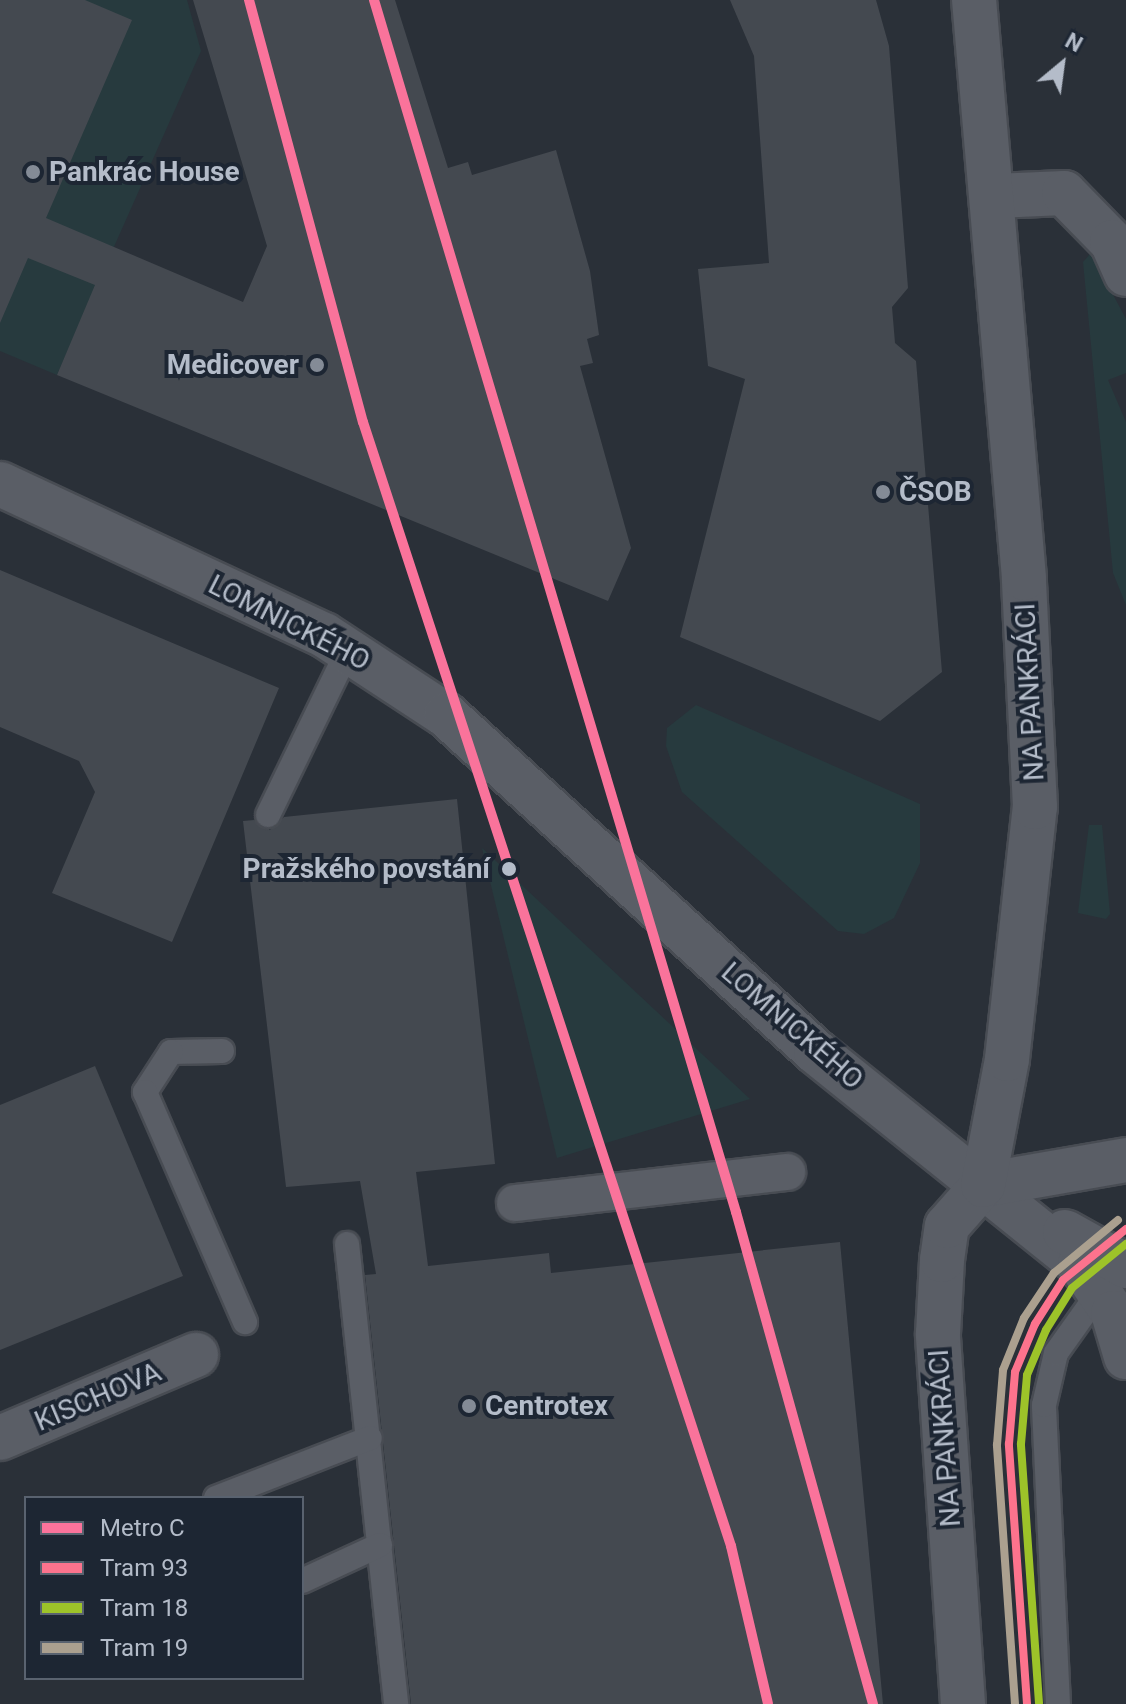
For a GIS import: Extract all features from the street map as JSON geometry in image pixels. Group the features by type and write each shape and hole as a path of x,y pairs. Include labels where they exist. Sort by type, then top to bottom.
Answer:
{"street":[{"name":"NA PANKRÁCI","path":"963,1704 938,1334 947,1226 983,1185 1007,1059 1035,807 1024,578 995,196 974,0"},
{"path":"995,196 1064,193 1112,242 1126,274"},
{"name":"LOMNICKÉHO","path":"0,484 349,648 446,715 816,1052 983,1185 1117,1274"},
{"path":"983,1185 1126,1160"},
{"path":"515,1203 787,1172"},
{"path":"1117,1274 1126,1357"},
{"name":"KISCHOVA","path":"0,1438 196,1355"}],"lane":[{"path":"268,815 349,648"},
{"path":"222,1051 171,1052 145,1092 245,1322"},
{"path":"347,1244 396,1704"},
{"path":"1058,1704 1041,1436 1044,1405 1056,1353 1117,1274"},
{"path":"221,1496 370,1438"},
{"path":"304,1580 380,1545"}],"green space":[{"path":"0,0 187,0 201,51 57,375 0,351"},
{"path":"1091,253 1126,319 1126,373 1108,380 1126,422 1126,605 1113,573 1083,262"},
{"path":"696,705 920,804 920,863 894,918 864,934 838,931 682,792 666,746 667,728"},
{"path":"1089,825 1102,825 1110,914 1106,919 1078,913"},
{"path":"482,848 750,1099 557,1158"}],"building":[{"path":"0,0 85,0 132,20 46,218 243,302 267,246 193,0 395,0 448,168 468,162 472,175 556,150 590,271 599,335 587,339 593,363 580,366 631,548 608,601 57,375 95,285 28,258 0,323"},
{"path":"730,0 876,0 889,46 908,288 892,307 895,343 916,361 942,672 880,721 680,637 745,379 708,366 698,269 769,263 754,56"},
{"path":"0,570 279,688 172,942 52,893 95,792 79,761 0,727"},
{"path":"457,799 495,1164 416,1172 428,1266 549,1253 551,1273 840,1242 883,1704 411,1704 365,1275 376,1274 360,1181 286,1187 243,821 254,820 270,830 284,817"},
{"path":"95,1066 183,1276 0,1350 0,1105"}],"metro line":[{"name":"C","path":"249,0 363,422 731,1546 768,1704"},
{"name":"C","path":"374,0 736,1212 873,1704"}],"tram line":[{"name":"19","path":"1015,1704 997,1445 1003,1370 1024,1318 1054,1273 1118,1220"},
{"name":"93","path":"1027,1704 1009,1444 1015,1372 1035,1324 1063,1280 1126,1229"},
{"name":"18","path":"1039,1703 1021,1444 1027,1375 1046,1330 1072,1288 1126,1244"}],"place":[{"name":"Pankrác House","path":"33,172"},
{"name":"Medicover","path":"317,365"},
{"name":"ČSOB","path":"883,492"},
{"name":"Pražského povstání","path":"509,869"},
{"name":"Centrotex","path":"469,1406"}]}
